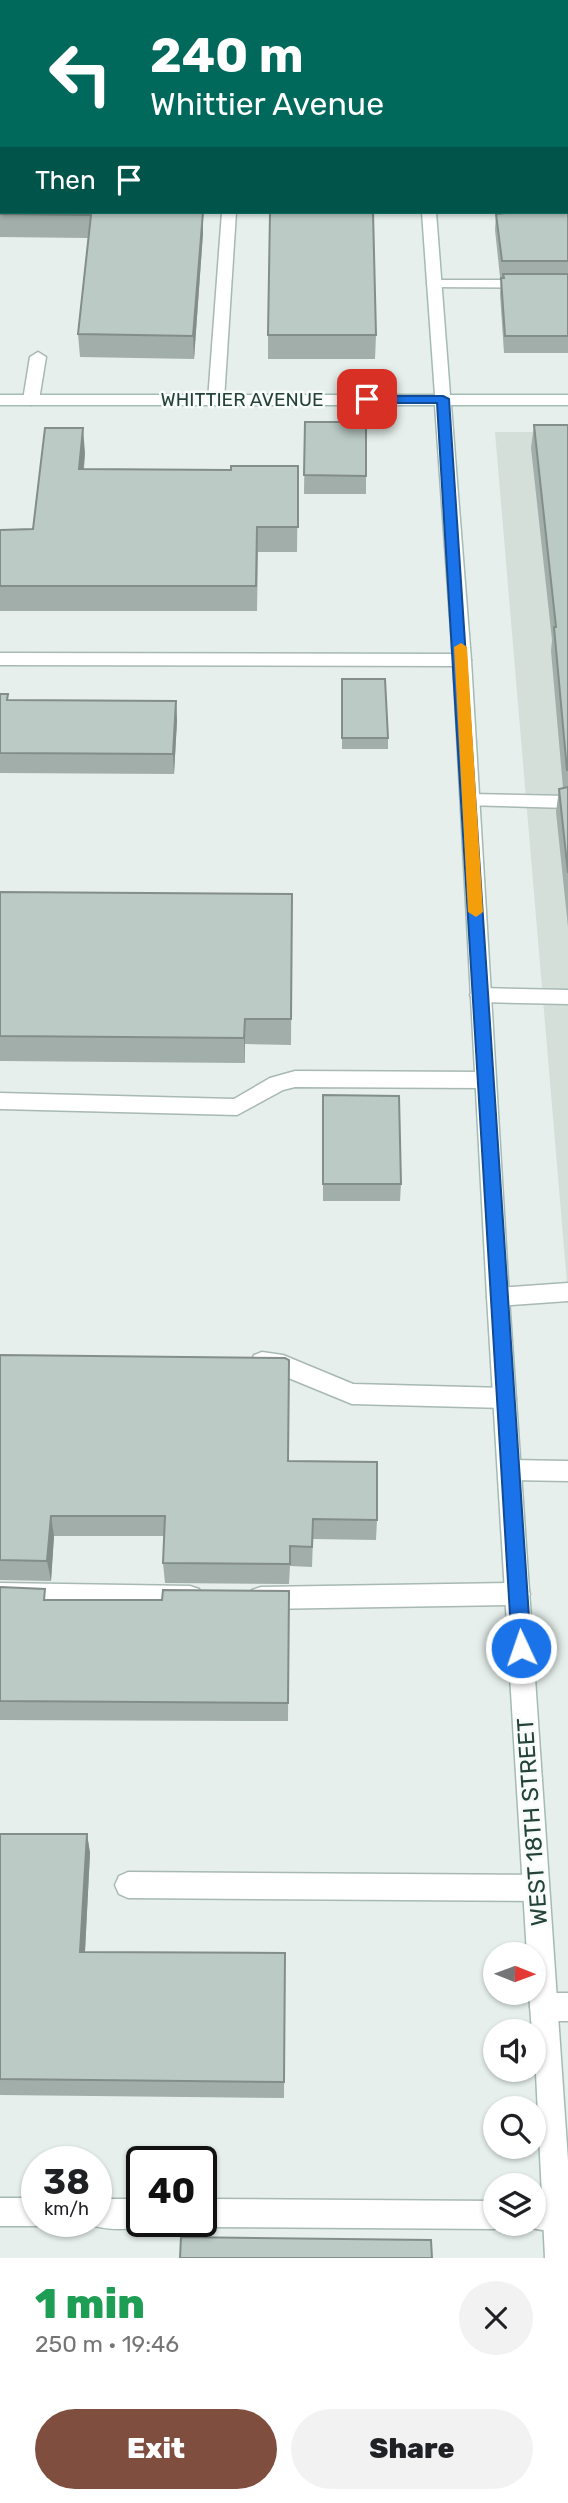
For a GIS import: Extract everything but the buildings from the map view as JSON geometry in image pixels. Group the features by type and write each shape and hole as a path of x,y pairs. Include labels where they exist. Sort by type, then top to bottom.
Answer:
{"street":[{"path":"216,400 229,214"},
{"name":"WEST 18TH STREET","path":"429,214 470,800 498,1297 536,1888 556,2007 546,2216 560,2258"},
{"path":"435,284 568,284"},
{"path":"31,400 38,357"},
{"name":"WHITTIER AVENUE","path":"0,400 568,400"},
{"path":"0,659 461,660"},
{"path":"470,800 568,802"},
{"path":"480,995 568,997"},
{"path":"0,1101 237,1107 277,1084 295,1079 485,1080"},
{"path":"498,1297 568,1292"},
{"path":"234,1362 275,1362 352,1394 505,1398"},
{"path":"510,1471 568,1471"},
{"path":"0,1594 225,1597 518,1594"},
{"path":"128,1885 536,1888"},
{"path":"0,2212 21,2212"},
{"path":"217,2213 483,2215"}],"shaded area":[{"path":"495,432 568,432 568,1295"}],"slow traffic":[{"path":"461,647 476,912"}],"route":[{"path":"367,399 443,399 521,1648"}]}
